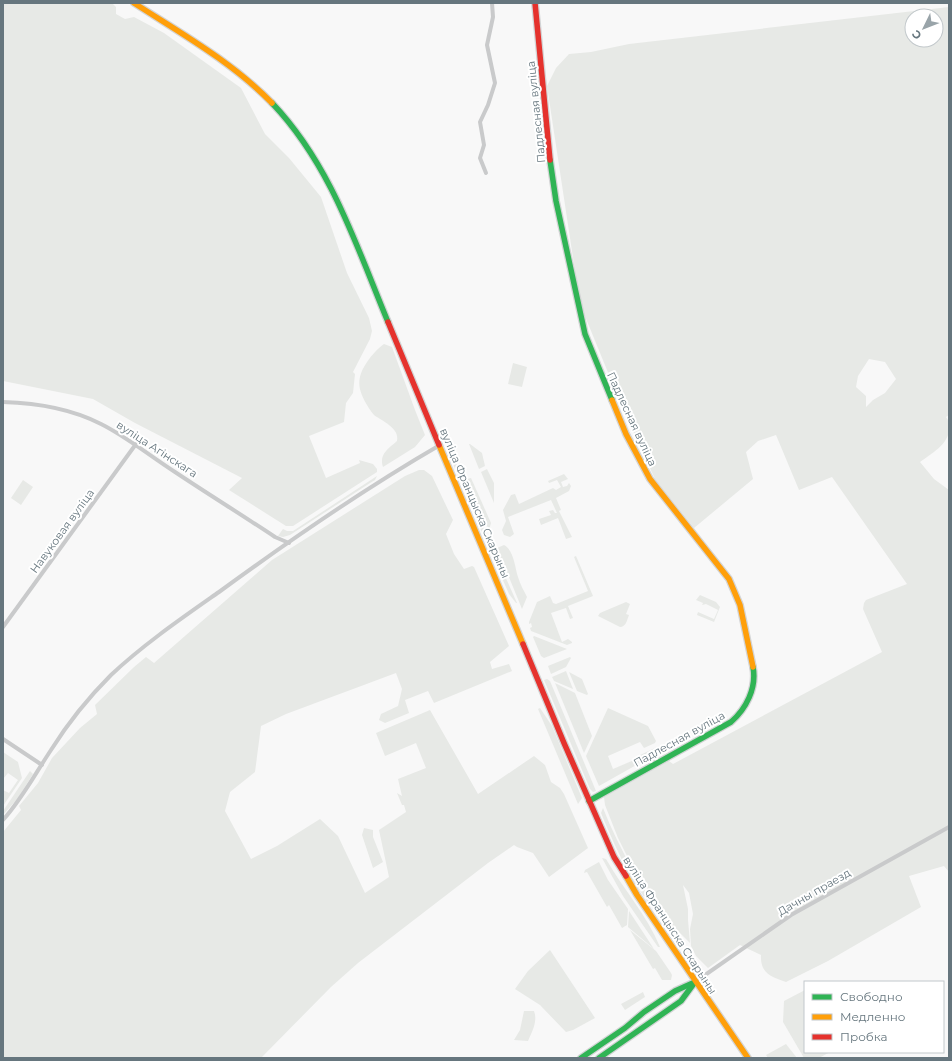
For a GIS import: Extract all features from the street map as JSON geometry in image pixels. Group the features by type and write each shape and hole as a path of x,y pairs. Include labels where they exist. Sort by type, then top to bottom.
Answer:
{"main road":[{"name":"вуліца Францыска Скарыны","path":"134,3 206,49 242,75 277,107 308,144 326,174 612,853 622,873 748,1058"},
{"name":"Падлесная вуліца","path":"535,3 548,148 556,201 585,334 626,434 650,479 724,573 734,588 754,674 750,696 738,717 589,801"},
{"path":"583,1057 669,995 695,982"},
{"path":"599,1058 681,1001 695,982"}],"street":[{"path":"486,173 480,158 484,146 480,122 488,105 495,83 487,45 493,17 492,3"},
{"name":"вуліца Агінскага","path":"3,402 42,405 73,412 101,424 136,444 174,471 269,533 289,543"},
{"name":"Навуковая вуліца","path":"3,627 136,444"},
{"path":"3,820 22,797 68,724 80,709 121,666 184,617 289,543 397,470 440,445"},
{"path":"3,739 42,764"},
{"name":"Дачны праезд","path":"695,982 791,915 949,827"}],"shaded area":[{"path":"3,3 112,3 116,7 116,14 125,19 134,17 164,33 241,88 265,134 289,158 321,197 347,273 369,318 372,331 370,339 353,372 355,374 353,393 346,403 344,422 309,436 326,478 360,463 359,460 373,464 377,469 377,472 293,526 286,526 229,490 242,478 135,423 93,399 3,381"},
{"path":"949,7 949,415 946,417 949,423 949,429 943,444 920,462 934,479 949,490 949,872 944,866 909,876 921,907 828,961 786,982 771,976 765,970 762,966 761,955 740,945 708,968 696,956 691,946 690,929 693,914 689,893 683,885 688,909 690,943 668,921 632,866 618,838 605,805 604,797 669,761 673,764 882,652 863,609 864,603 866,600 907,584 832,477 799,490 776,435 758,441 746,452 753,479 694,528 655,479 625,414 580,304 547,86 556,68 569,54 591,52 629,44 904,12 904,48 944,48 944,8 940,8","holes":["869,359 885,362 896,379 885,393 873,400 866,407 866,396 856,387 858,376"]},
{"path":"384,344 392,347 425,435 415,447 383,467 383,455 397,441 396,432 386,422 374,415 371,411 360,391 359,381 366,364 373,354"},
{"path":"513,363 527,367 522,387 508,384"},
{"path":"469,444 482,453 485,466 479,469"},
{"path":"453,456 491,544 487,544 451,459"},
{"path":"487,469 494,483 494,503 481,472"},
{"path":"419,470 424,470 432,476 453,520 446,534 454,554 464,569 472,566 474,567 509,646 490,662 492,669 509,664 512,671 434,703 428,691 405,700 409,713 385,723 379,720 381,714 398,706 402,689 396,673 286,714 261,726 255,772 230,792 225,811 251,859 277,846 320,819 338,836 365,893 389,877 379,830 406,812 397,793 402,796 398,779 426,768 416,743 385,756 376,733 430,710 478,794 534,756 545,765 551,782 560,788 564,794 588,848 549,877 533,853 514,845 488,863 358,963 331,987 261,1058 3,1058 3,832 21,810 19,806 38,783 52,758 80,728 97,714 95,705 146,657 154,663 272,560 405,476"},
{"path":"564,474 568,479 561,482 563,487 567,486 569,483 571,486 569,491 556,498 561,510 559,511 572,537 566,539 558,518 541,525 539,519 551,515 549,511 553,510 557,513 551,500 508,517 514,534 510,537 504,535 502,530 506,521 503,510 511,495 515,494 519,504 553,488 556,490 561,487 557,480 549,483 548,481"},
{"path":"377,476 375,480 290,535 283,537 278,536 283,529 293,531"},
{"path":"471,478 491,523 489,530 467,481 467,479"},
{"path":"23,480 33,487 21,505 11,498"},
{"path":"504,545 512,555 519,580 527,597 522,609 497,548"},
{"path":"493,549 517,603 509,594 491,553"},
{"path":"576,556 593,596 568,606 573,618 570,619 566,608 551,613 562,642 568,639 572,642 567,645 531,631 530,628 532,627 531,623 529,624 529,622 537,602 550,596 553,603 556,604 588,591 574,557"},
{"path":"700,595 716,602 720,607 714,622 697,615 698,612 714,619 718,610 706,604 702,605 703,603 696,600"},
{"path":"626,602 630,604 626,614 629,615 626,623 622,627 598,616 600,613"},
{"path":"534,636 567,649 544,658 541,656 533,637"},
{"path":"570,657 571,658 566,667 551,674 548,666"},
{"path":"566,671 573,689 554,681 552,677"},
{"path":"569,672 582,679 588,694 587,695 577,691"},
{"path":"547,679 550,681 596,791 593,792 590,789 544,680"},
{"path":"555,683 575,693 592,736 584,753"},
{"path":"540,708 552,726 582,798 578,804 538,709"},
{"path":"608,708 648,726 656,741 655,743 644,748 640,742 608,756 613,769 634,760 634,758 659,746 662,746 663,750 599,786 586,756"},
{"path":"3,752 18,762 22,778 3,806 3,790 9,793 18,780 8,773 3,779"},
{"path":"30,771 33,774 18,798 3,815 3,811"},
{"path":"603,808 617,840 633,870 670,927 648,902 630,874 614,844 601,813"},
{"path":"364,828 373,830 373,837 383,862 373,868 362,835"},
{"path":"602,858 606,859 642,913 660,947 658,947 623,896"},
{"path":"599,862 608,880 628,909 627,925 622,928 609,905 607,907 587,872 584,873 585,870"},
{"path":"629,911 654,949 628,927"},
{"path":"630,930 656,951 671,973 671,980 662,980 655,968 653,969"},
{"path":"550,950 595,1018 573,1030 566,1032 540,1005 515,989 528,971"},
{"path":"804,991 804,1053 828,1053 819,1058 804,1058 783,1022 784,1001"},
{"path":"643,992 645,997 625,1010 621,1004"},
{"path":"524,1011 534,1011 535,1023 533,1030 528,1041 514,1040 520,1030"},
{"path":"786,1044 797,1058 768,1058 766,1055"}],"traffic: fast":[{"path":"272,103 293,127 311,153 326,179 353,235 388,322"},
{"path":"550,160 556,201 585,334 612,400"},
{"path":"589,801 731,722 741,711 749,698 753,683 753,667"},
{"path":"581,1058 675,991 695,982"},
{"path":"599,1058 681,1001 695,982"}],"traffic: slow":[{"path":"134,3 188,37 240,74 272,103"},
{"path":"612,400 626,434 650,479 729,579 740,605 753,667"},
{"path":"439,445 523,644"},
{"path":"626,876 637,895 748,1058"}],"traffic: jam":[{"path":"535,3 550,160"},
{"path":"388,322 439,445"},
{"path":"523,644 614,857 626,876"}]}
